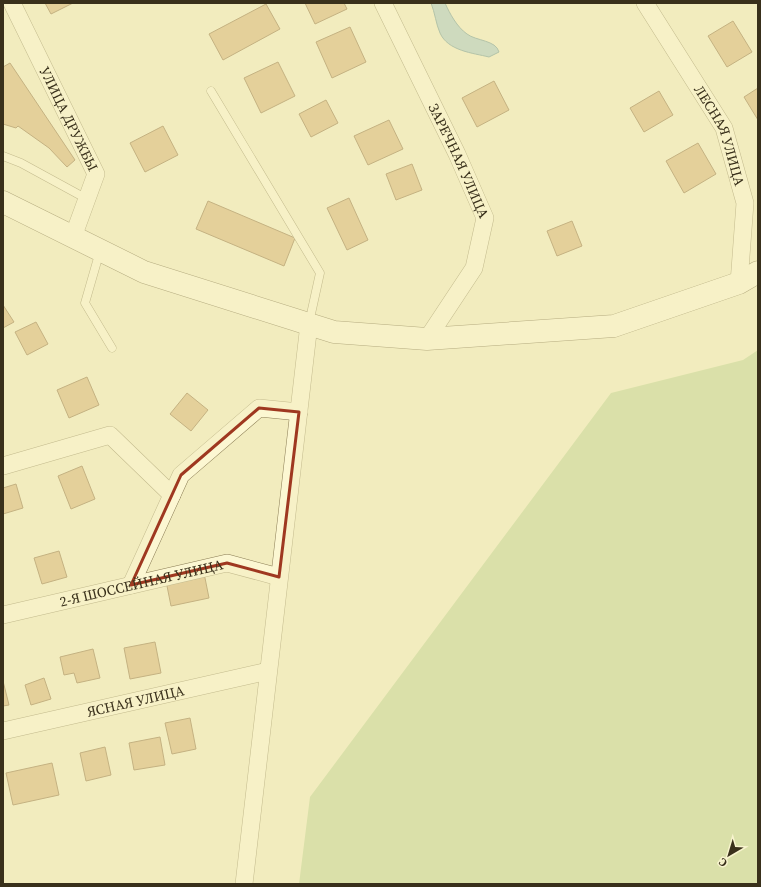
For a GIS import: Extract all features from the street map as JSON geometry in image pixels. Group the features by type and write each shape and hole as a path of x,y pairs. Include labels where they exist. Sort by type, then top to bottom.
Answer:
{"main road":[{"path":"3,202 144,272 334,332 427,340 614,326 739,283 758,272"}],"street":[{"name":"УЛИЦА ДРУЖБЫ","path":"12,3 96,174 73,237"},
{"name":"ЗАРЕЧНАЯ УЛИЦА","path":"383,3 457,154 485,218 474,268 427,340"},
{"name":"ЛЕСНАЯ УЛИЦА","path":"645,3 724,128 745,203 739,283"},
{"path":"244,884 309,324"},
{"path":"131,585 181,476 260,408 299,412"},
{"path":"3,466 110,435 172,495"},
{"name":"2-Я ШОССЕЙНАЯ УЛИЦА","path":"3,615 227,564 279,577"},
{"name":"ЯСНАЯ УЛИЦА","path":"3,731 268,671"}],"lane":[{"path":"211,91 320,273 309,324"},
{"path":"3,156 21,163 87,198"},
{"path":"100,251 85,303 112,348"}],"highlighted area":[{"path":"259,408 299,412 279,577 227,563 131,585 181,475"}],"green space":[{"path":"758,350 758,884 299,884 310,797 611,393 743,360"}],"water":[{"path":"431,3 445,3 454,20 463,31 471,36 494,45 499,52 489,57 462,50 449,44 440,33"}],"building":[{"path":"45,3 73,3 51,14"},
{"path":"305,3 344,3 347,9 315,24"},
{"path":"266,4 280,29 223,60 209,34"},
{"path":"733,21 752,52 727,67 708,36"},
{"path":"350,27 366,62 332,78 316,42"},
{"path":"278,62 295,96 261,113 244,78"},
{"path":"10,63 75,160 67,167 49,148 18,126 16,128 3,124 3,67"},
{"path":"494,81 509,110 477,127 462,98"},
{"path":"758,88 758,120 744,97"},
{"path":"659,91 673,115 644,132 630,108"},
{"path":"326,100 338,123 311,137 299,114"},
{"path":"389,120 403,149 368,165 354,136"},
{"path":"163,126 178,155 145,172 130,143"},
{"path":"698,143 716,174 684,193 666,161"},
{"path":"412,164 422,190 396,200 386,174"},
{"path":"349,198 368,240 347,250 327,208"},
{"path":"208,201 295,238 284,266 196,229"},
{"path":"572,221 582,246 557,256 547,231"},
{"path":"3,305 14,322 3,328"},
{"path":"36,322 48,344 27,355 15,332"},
{"path":"87,377 99,405 69,418 57,390"},
{"path":"187,393 208,410 191,431 170,414"},
{"path":"82,466 95,499 71,509 58,476"},
{"path":"16,484 23,508 3,514 3,488"},
{"path":"59,551 67,577 42,584 34,558"},
{"path":"204,573 209,598 171,606 166,581"},
{"path":"155,642 161,673 130,679 124,648"},
{"path":"93,649 100,678 77,683 74,673 64,675 60,657"},
{"path":"44,678 51,699 31,705 25,685"},
{"path":"3,681 9,705 3,706"},
{"path":"190,718 196,749 172,754 165,723"},
{"path":"160,737 165,765 134,770 129,743"},
{"path":"105,747 111,775 86,781 80,753"},
{"path":"52,763 59,795 13,805 6,773"}]}
